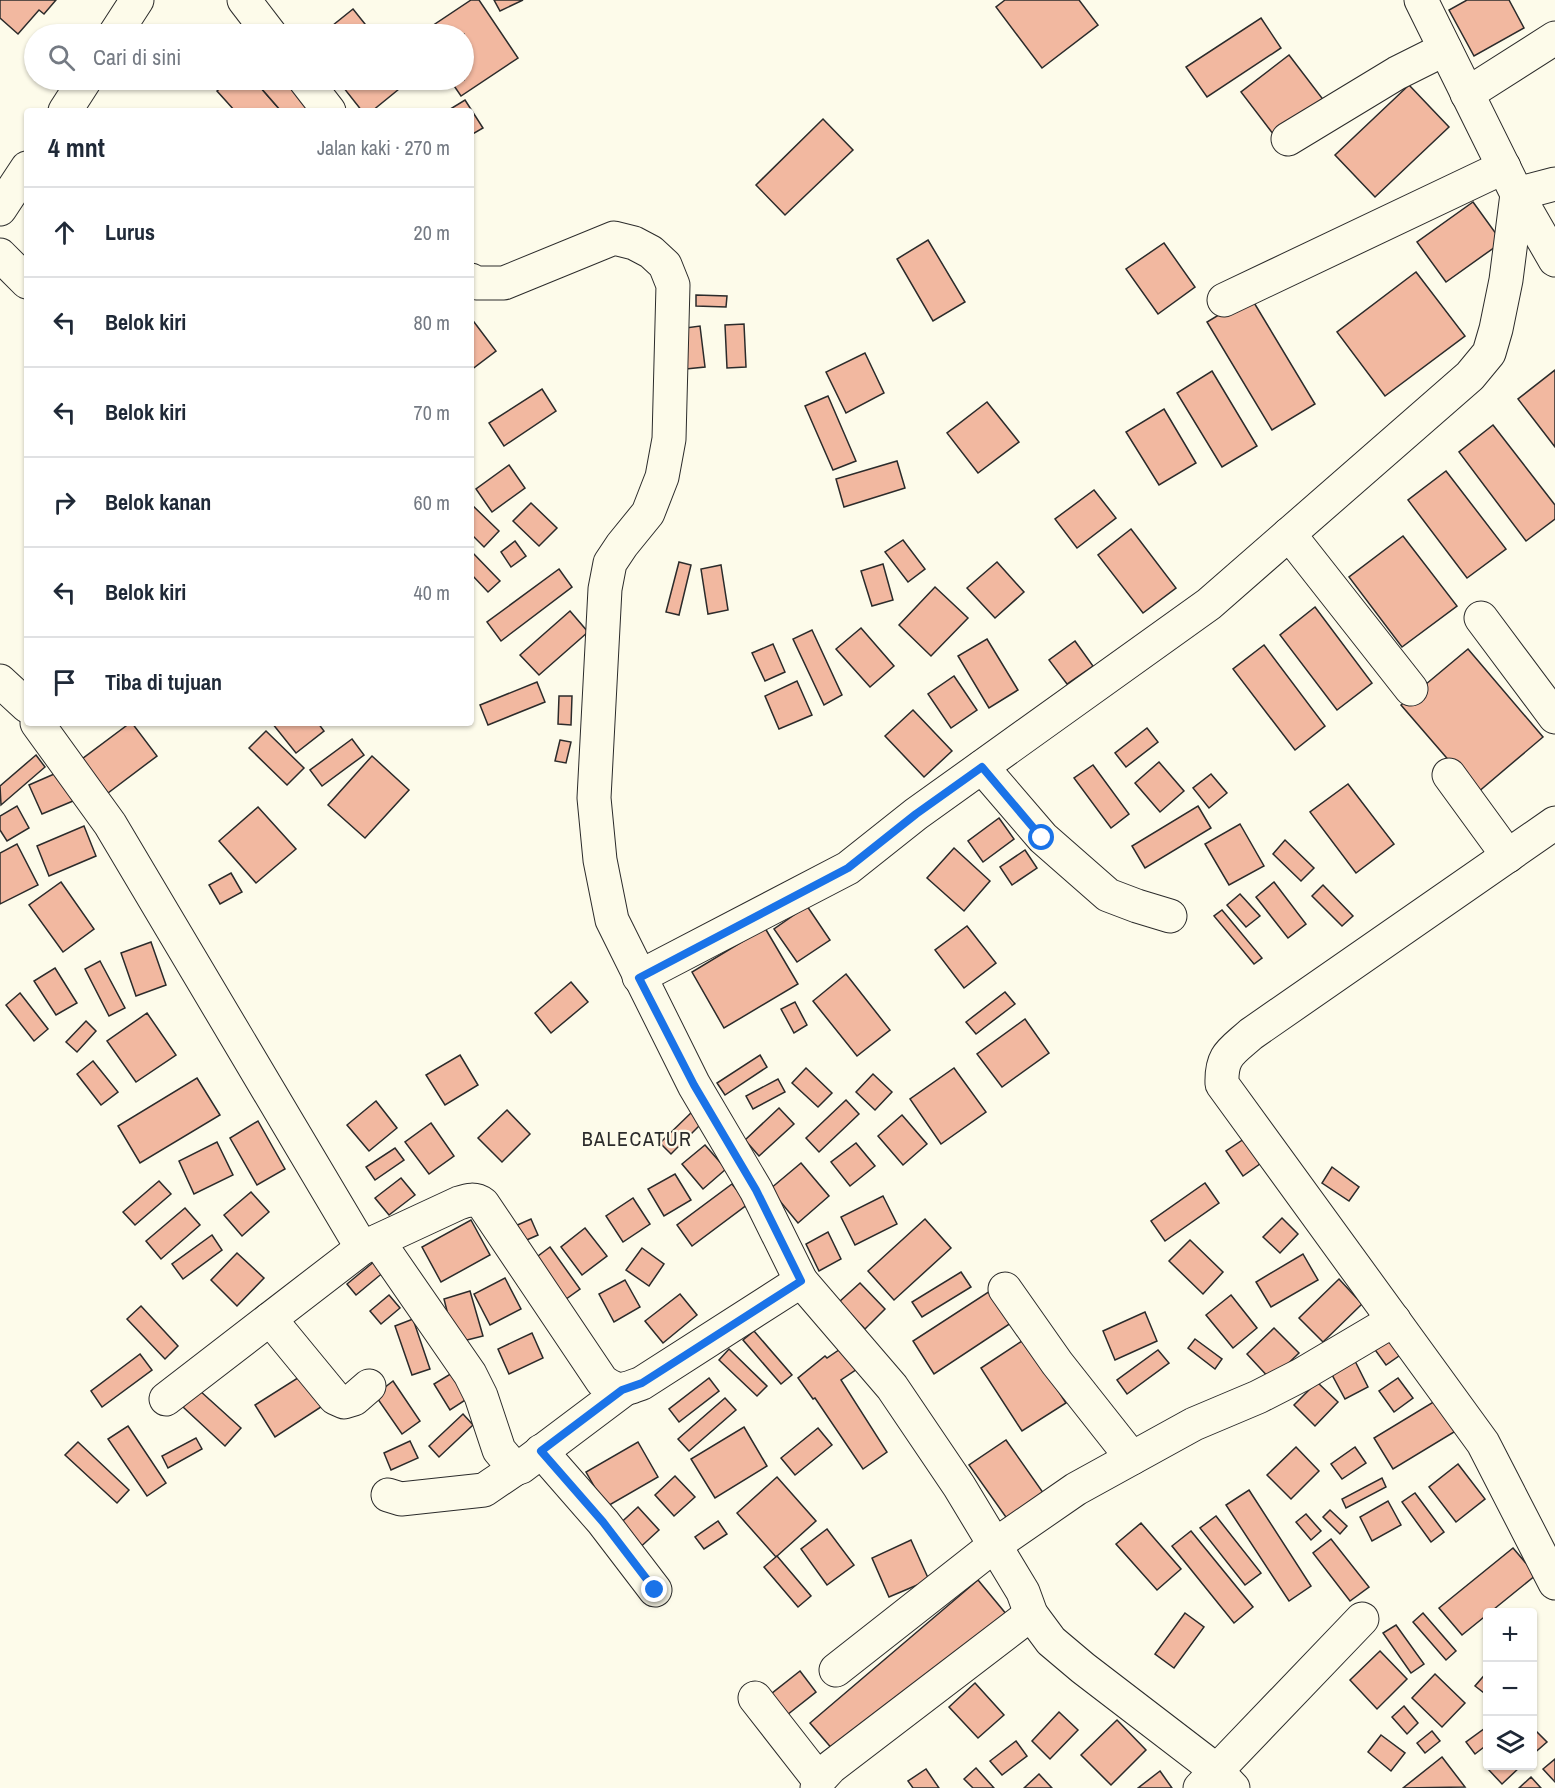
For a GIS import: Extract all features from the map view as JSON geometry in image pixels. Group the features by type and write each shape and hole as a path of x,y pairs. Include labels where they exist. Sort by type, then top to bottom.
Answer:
{"main road":[{"path":"121,24 137,0"},
{"path":"244,0 262,24"},
{"path":"1421,0 1510,181 1555,260"},
{"path":"1467,94 1555,38"},
{"path":"1288,139 1397,73 1445,49"},
{"path":"66,108 78,90"},
{"path":"313,90 327,108"},
{"path":"0,209 24,173"},
{"path":"639,978 848,868 916,814 1209,604 1470,376 1489,353 1496,329 1506,280 1510,181"},
{"path":"1224,300 1510,181 1555,184"},
{"path":"474,282 504,283 614,238 634,243 651,252 665,265 673,285 669,439 662,477 648,513 610,563 605,589 594,798 600,860 612,920 639,978 694,1085 756,1190 801,1281 891,1387 959,1486 1023,1592 1031,1614 1051,1641 1216,1782 1362,1619"},
{"path":"0,255 24,279"},
{"path":"1289,534 1411,689"},
{"path":"1481,618 1555,717"},
{"path":"0,681 24,703"},
{"path":"39,726 110,824 370,1245 470,1374 481,1396 499,1450 528,1460 603,1522 655,1590"},
{"path":"982,767 1042,838 1108,894 1170,916"},
{"path":"1449,775 1508,856"},
{"path":"1555,823 1251,1034 1225,1058 1222,1072 1222,1084 1483,1443 1555,1583"},
{"path":"166,1399 370,1245 459,1203 471,1200 483,1204 602,1381 612,1388 622,1390"},
{"path":"388,1494 401,1499 484,1490 622,1390 642,1383 801,1281"},
{"path":"1005,1289 1057,1362 1132,1458"},
{"path":"270,1319 335,1398 344,1402 354,1399 369,1386"},
{"path":"836,1670 995,1545 1076,1490 1194,1425 1301,1375 1394,1320"},
{"path":"755,1698 818,1784 831,1767 1031,1614"}],"building":[{"path":"0,0 56,0 44,14 39,10 27,24 24,24 18,34 0,18"},
{"path":"471,0 479,0 518,58 474,87 474,24 435,24"},
{"path":"494,0 523,0 500,11"},
{"path":"1005,0 1079,0 1098,25 1042,68 996,7"},
{"path":"1467,0 1509,0 1524,28 1474,56 1449,10"},
{"path":"353,9 365,24 334,24"},
{"path":"1261,18 1281,48 1207,97 1186,67"},
{"path":"1289,55 1325,102 1277,139 1241,92"},
{"path":"1409,85 1449,127 1375,197 1335,155"},
{"path":"263,90 278,108 232,108 217,91"},
{"path":"263,90 303,90 318,108 278,108"},
{"path":"345,90 398,90 376,108 360,108"},
{"path":"457,90 470,90 461,96"},
{"path":"465,100 470,108 452,108"},
{"path":"474,114 483,128 474,133"},
{"path":"823,119 853,150 785,215 756,185"},
{"path":"1473,202 1502,242 1446,282 1417,242"},
{"path":"928,240 965,302 933,321 897,259"},
{"path":"1164,243 1195,287 1158,314 1126,269"},
{"path":"1416,272 1465,336 1385,396 1337,332"},
{"path":"696,295 727,296 726,307 696,306"},
{"path":"1250,296 1315,404 1272,430 1207,322"},
{"path":"474,322 496,351 474,368"},
{"path":"744,324 746,367 727,368 725,325"},
{"path":"700,326 705,367 676,370 671,330"},
{"path":"865,353 884,393 846,413 826,372"},
{"path":"1555,370 1555,447 1518,399"},
{"path":"1212,371 1257,446 1222,467 1177,393"},
{"path":"542,389 556,411 504,446 489,423"},
{"path":"828,396 856,461 833,470 805,406"},
{"path":"987,402 1019,442 978,473 947,433"},
{"path":"1164,409 1196,463 1159,485 1126,432"},
{"path":"1493,425 1555,505 1555,519 1526,541 1459,452"},
{"path":"897,461 905,488 844,507 836,479"},
{"path":"509,465 525,488 492,512 476,489"},
{"path":"1446,471 1506,549 1467,578 1408,500"},
{"path":"1094,490 1116,518 1077,548 1055,519"},
{"path":"531,503 557,528 539,546 513,521"},
{"path":"474,507 499,531 484,547 474,537"},
{"path":"1131,529 1176,588 1143,613 1098,555"},
{"path":"1403,536 1457,606 1402,647 1349,577"},
{"path":"903,540 925,569 908,582 885,552"},
{"path":"515,541 526,556 511,567 501,552"},
{"path":"474,554 500,581 488,592 474,577"},
{"path":"679,562 691,565 679,615 666,612"},
{"path":"997,562 1024,592 995,618 967,588"},
{"path":"883,564 893,600 872,606 861,571"},
{"path":"721,565 728,610 708,614 701,569"},
{"path":"559,569 572,587 501,641 487,622"},
{"path":"935,587 968,618 931,656 899,625"},
{"path":"1315,607 1372,683 1337,710 1280,635"},
{"path":"570,611 588,632 539,675 520,655"},
{"path":"861,628 894,666 870,687 836,649"},
{"path":"812,630 842,695 824,705 793,639"},
{"path":"987,639 1018,690 989,708 958,656"},
{"path":"1075,641 1093,666 1067,684 1049,660"},
{"path":"773,644 785,672 765,681 752,653"},
{"path":"1264,645 1325,726 1295,750 1233,669"},
{"path":"1468,649 1543,737 1477,793 1401,705"},
{"path":"954,676 977,710 951,728 928,694"},
{"path":"797,681 812,715 779,729 765,696"},
{"path":"537,682 545,702 488,725 480,705"},
{"path":"559,696 572,696 571,725 558,724"},
{"path":"913,710 952,751 924,777 885,736"},
{"path":"126,726 134,726 157,756 108,793 82,759"},
{"path":"274,726 320,726 324,731 296,753"},
{"path":"1147,728 1158,742 1126,767 1115,753"},
{"path":"266,731 304,768 287,785 249,748"},
{"path":"352,739 364,755 322,786 310,770"},
{"path":"560,740 571,742 566,763 555,761"},
{"path":"36,755 45,767 1,805 0,786"},
{"path":"372,756 409,790 365,838 328,805"},
{"path":"1159,762 1184,791 1160,812 1135,783"},
{"path":"1093,765 1129,814 1111,828 1074,778"},
{"path":"61,771 73,801 42,814 29,785"},
{"path":"1211,774 1227,793 1209,808 1193,788"},
{"path":"1348,784 1394,844 1356,873 1310,812"},
{"path":"17,806 29,828 7,841 0,830 0,816"},
{"path":"1198,806 1211,828 1145,868 1132,846"},
{"path":"258,807 296,849 256,883 219,841"},
{"path":"999,818 1014,839 983,862 968,841"},
{"path":"1240,824 1264,866 1229,885 1205,844"},
{"path":"84,826 96,856 49,876 37,846"},
{"path":"1285,840 1314,868 1301,881 1273,854"},
{"path":"17,844 38,885 0,904 0,853"},
{"path":"954,848 990,881 964,911 927,878"},
{"path":"1025,850 1037,868 1012,885 1000,867"},
{"path":"231,873 242,892 220,904 209,885"},
{"path":"61,882 94,929 63,952 29,905"},
{"path":"1274,882 1306,924 1288,938 1256,897"},
{"path":"1323,885 1353,916 1342,926 1312,896"},
{"path":"1240,894 1260,916 1246,927 1227,905"},
{"path":"807,906 830,940 797,962 774,929"},
{"path":"1222,910 1262,958 1254,964 1214,916"},
{"path":"967,926 996,963 964,988 935,950"},
{"path":"765,928 798,984 724,1028 692,972"},
{"path":"151,942 166,985 136,996 121,953"},
{"path":"100,961 125,1008 109,1016 85,969"},
{"path":"55,968 77,1003 56,1015 34,981"},
{"path":"846,974 890,1030 857,1056 813,1001"},
{"path":"571,982 588,1002 551,1033 535,1013"},
{"path":"1005,992 1015,1004 976,1034 966,1022"},
{"path":"20,993 48,1029 34,1041 6,1005"},
{"path":"795,1002 807,1025 794,1033 781,1009"},
{"path":"147,1013 176,1055 136,1082 107,1041"},
{"path":"1025,1019 1049,1053 1002,1087 977,1054"},
{"path":"86,1021 96,1031 77,1052 66,1042"},
{"path":"460,1055 478,1085 445,1105 426,1075"},
{"path":"760,1055 767,1067 725,1095 717,1083"},
{"path":"93,1061 118,1092 101,1105 77,1074"},
{"path":"806,1068 832,1093 818,1107 792,1083"},
{"path":"954,1068 986,1112 941,1144 910,1099"},
{"path":"873,1074 892,1092 875,1110 856,1092"},
{"path":"197,1078 220,1115 140,1163 118,1126"},
{"path":"778,1079 785,1092 753,1109 746,1096"},
{"path":"846,1100 859,1114 819,1152 806,1138"},
{"path":"376,1101 397,1128 369,1151 347,1125"},
{"path":"779,1108 794,1124 759,1156 745,1140"},
{"path":"695,1109 705,1120 671,1154 660,1143"},
{"path":"507,1110 530,1134 502,1162 478,1138"},
{"path":"902,1115 927,1144 903,1165 878,1136"},
{"path":"258,1121 285,1169 257,1185 230,1138"},
{"path":"431,1123 454,1156 429,1174 405,1142"},
{"path":"1247,1137 1264,1161 1243,1176 1226,1151"},
{"path":"217,1142 233,1175 194,1194 179,1161"},
{"path":"856,1143 875,1166 850,1186 831,1162"},
{"path":"705,1145 726,1169 703,1189 682,1164"},
{"path":"395,1148 404,1160 375,1180 366,1167"},
{"path":"801,1163 829,1196 798,1223 770,1189"},
{"path":"1332,1167 1359,1187 1349,1201 1322,1183"},
{"path":"675,1174 691,1200 664,1216 648,1189"},
{"path":"401,1178 415,1195 389,1215 375,1198"},
{"path":"159,1181 171,1194 135,1225 123,1212"},
{"path":"1205,1183 1219,1203 1165,1241 1151,1221"},
{"path":"732,1184 748,1204 692,1246 677,1225"},
{"path":"251,1192 269,1212 242,1236 224,1215"},
{"path":"883,1196 897,1224 855,1245 841,1217"},
{"path":"633,1198 650,1224 623,1242 606,1216"},
{"path":"185,1208 200,1225 161,1259 146,1241"},
{"path":"1282,1218 1298,1234 1280,1253 1263,1237"},
{"path":"531,1219 538,1235 513,1246 506,1230"},
{"path":"925,1219 951,1248 894,1300 868,1271"},
{"path":"471,1220 490,1255 441,1282 422,1247"},
{"path":"585,1228 607,1256 582,1275 561,1247"},
{"path":"828,1232 841,1259 819,1271 806,1244"},
{"path":"212,1235 222,1250 183,1279 172,1264"},
{"path":"1190,1240 1223,1272 1203,1294 1169,1261"},
{"path":"550,1247 580,1289 555,1307 526,1265"},
{"path":"642,1248 664,1264 649,1286 626,1270"},
{"path":"237,1253 264,1278 237,1306 211,1280"},
{"path":"1303,1254 1318,1280 1271,1307 1256,1282"},
{"path":"376,1260 385,1271 356,1295 347,1284"},
{"path":"961,1272 971,1287 922,1317 912,1302"},
{"path":"505,1278 521,1309 490,1325 474,1294"},
{"path":"1339,1279 1362,1304 1323,1342 1299,1318"},
{"path":"625,1280 640,1307 614,1322 599,1294"},
{"path":"860,1283 885,1309 865,1329 839,1302"},
{"path":"470,1291 483,1336 455,1343 444,1299"},
{"path":"990,1291 1011,1323 934,1374 913,1341"},
{"path":"680,1294 697,1315 663,1343 645,1321"},
{"path":"389,1295 400,1308 381,1324 370,1311"},
{"path":"1231,1295 1257,1328 1233,1348 1206,1315"},
{"path":"141,1306 178,1346 165,1359 127,1319"},
{"path":"1145,1312 1157,1341 1115,1360 1103,1331"},
{"path":"413,1319 430,1369 412,1375 395,1326"},
{"path":"1274,1328 1299,1353 1271,1380 1247,1354"},
{"path":"754,1331 792,1375 781,1384 743,1340"},
{"path":"532,1333 543,1358 509,1374 498,1349"},
{"path":"1393,1333 1406,1351 1386,1365 1373,1347"},
{"path":"1025,1339 1066,1403 1022,1431 981,1368"},
{"path":"1195,1339 1222,1359 1215,1369 1188,1348"},
{"path":"849,1343 863,1365 841,1380 887,1452 863,1469 815,1398 813,1399 798,1378 825,1356 827,1358"},
{"path":"729,1349 767,1386 757,1396 719,1360"},
{"path":"1158,1350 1169,1363 1127,1394 1117,1380"},
{"path":"140,1354 152,1370 102,1407 91,1391"},
{"path":"1354,1359 1368,1387 1345,1399 1330,1371"},
{"path":"457,1370 473,1395 450,1410 434,1384"},
{"path":"304,1374 324,1405 275,1437 255,1405"},
{"path":"709,1378 719,1391 679,1422 669,1409"},
{"path":"1398,1378 1413,1398 1394,1412 1379,1391"},
{"path":"393,1381 420,1421 402,1434 375,1395"},
{"path":"1317,1382 1338,1402 1315,1426 1294,1405"},
{"path":"199,1390 241,1428 225,1446 183,1407"},
{"path":"725,1398 736,1410 689,1451 678,1439"},
{"path":"1440,1398 1459,1429 1393,1469 1374,1438"},
{"path":"463,1414 473,1425 439,1457 429,1446"},
{"path":"128,1426 166,1483 147,1496 108,1439"},
{"path":"744,1427 767,1466 715,1498 691,1459"},
{"path":"818,1428 832,1445 795,1475 781,1458"},
{"path":"196,1438 202,1449 168,1468 162,1456"},
{"path":"1006,1440 1044,1494 1008,1520 969,1465"},
{"path":"410,1441 418,1458 391,1470 384,1453"},
{"path":"78,1442 129,1490 117,1503 65,1455"},
{"path":"638,1442 658,1477 606,1507 586,1472"},
{"path":"1296,1447 1319,1471 1291,1499 1267,1475"},
{"path":"1355,1447 1366,1463 1342,1479 1331,1464"},
{"path":"1458,1464 1485,1499 1456,1522 1429,1487"},
{"path":"675,1476 695,1497 674,1516 655,1495"},
{"path":"777,1477 816,1521 776,1557 737,1513"},
{"path":"1382,1478 1386,1487 1346,1508 1342,1499"},
{"path":"1249,1490 1311,1586 1289,1601 1226,1505"},
{"path":"1415,1493 1444,1532 1431,1542 1402,1502"},
{"path":"1388,1501 1401,1525 1372,1541 1360,1517"},
{"path":"638,1507 659,1530 635,1552 614,1529"},
{"path":"1330,1510 1347,1526 1340,1534 1323,1517"},
{"path":"1306,1514 1321,1531 1311,1540 1296,1522"},
{"path":"1216,1516 1261,1573 1245,1585 1200,1528"},
{"path":"718,1521 727,1534 704,1549 695,1537"},
{"path":"1141,1523 1181,1569 1157,1590 1116,1544"},
{"path":"827,1529 854,1565 827,1585 801,1549"},
{"path":"1191,1531 1253,1607 1234,1623 1172,1546"},
{"path":"1331,1539 1369,1587 1350,1601 1313,1553"},
{"path":"911,1540 929,1580 889,1597 872,1558"},
{"path":"1513,1548 1536,1575 1495,1608 1483,1608 1483,1618 1462,1635 1439,1608"},
{"path":"777,1556 811,1596 798,1607 764,1567"},
{"path":"978,1580 1007,1615 840,1758 810,1723"},
{"path":"1185,1613 1204,1627 1174,1668 1155,1654"},
{"path":"1423,1613 1456,1651 1446,1660 1413,1622"},
{"path":"1396,1625 1424,1664 1411,1673 1383,1633"},
{"path":"1380,1651 1407,1679 1377,1709 1350,1680"},
{"path":"800,1671 816,1692 787,1715 771,1694"},
{"path":"1435,1674 1465,1703 1442,1727 1412,1698"},
{"path":"1483,1677 1483,1692 1475,1686"},
{"path":"975,1683 1004,1715 978,1738 949,1707"},
{"path":"1404,1706 1418,1723 1407,1734 1392,1717"},
{"path":"1059,1712 1078,1730 1050,1759 1032,1741"},
{"path":"1117,1720 1146,1750 1111,1785 1081,1755"},
{"path":"1483,1730 1483,1748 1475,1754 1466,1742"},
{"path":"1432,1731 1440,1741 1425,1753 1417,1743"},
{"path":"1537,1732 1547,1742 1537,1751"},
{"path":"1381,1735 1405,1753 1391,1771 1368,1752"},
{"path":"1016,1741 1027,1756 1002,1775 990,1761"},
{"path":"1442,1757 1465,1787 1403,1788"},
{"path":"1555,1759 1555,1782 1543,1769"},
{"path":"976,1768 994,1788 973,1788 964,1779"},
{"path":"926,1769 939,1788 913,1788 908,1781"},
{"path":"1489,1770 1517,1770 1502,1784"},
{"path":"1160,1771 1172,1788 1138,1788"},
{"path":"1039,1774 1052,1788 1024,1788"},
{"path":"1531,1777 1541,1788 1519,1788"}],"district":[{"name":"BALECATUR","path":"637,1139"}],"route":[{"path":"655,1590 603,1522 541,1451 622,1390 642,1383 801,1281 756,1190 694,1085 639,978 848,868 916,814 982,767 1042,838"}]}
